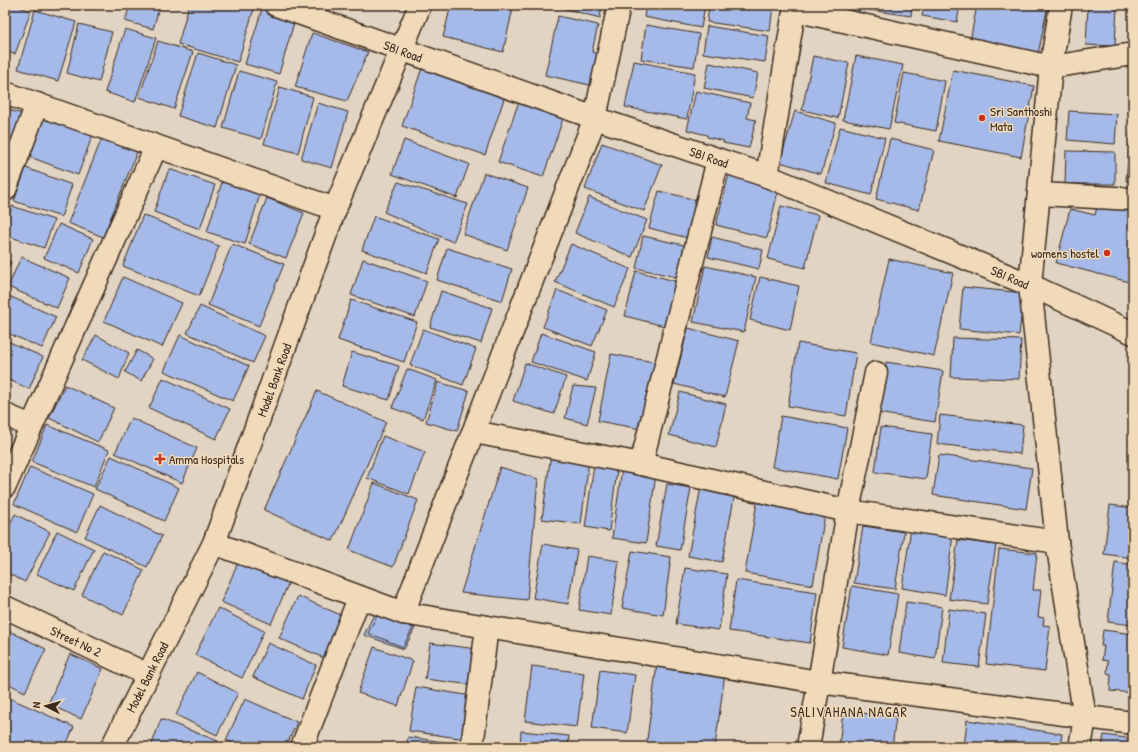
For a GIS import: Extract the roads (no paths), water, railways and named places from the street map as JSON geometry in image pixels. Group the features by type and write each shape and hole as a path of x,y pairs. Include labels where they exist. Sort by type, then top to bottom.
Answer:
{"street":[{"name":"SBI Road","path":"276,5 401,51 767,176 1030,285 1133,333"},
{"name":"Model Bank Road","path":"112,747 214,543 335,209 420,5"},
{"path":"403,613 595,118 619,5"},
{"path":"1061,5 1051,67 1040,194 1030,285 1057,542 1085,718 1080,747"},
{"path":"767,176 794,7 1051,67 1133,54"},
{"path":"5,93 335,209"},
{"path":"5,190 37,104"},
{"path":"5,486 156,146"},
{"path":"641,464 718,160"},
{"path":"1040,194 1133,199"},
{"path":"808,747 848,511 876,373"},
{"path":"5,415 31,426"},
{"path":"474,432 641,464 848,511 1057,542"},
{"path":"214,543 359,598 403,613 819,682 1133,724"},
{"path":"302,747 359,598"},
{"name":"Street No 2","path":"5,608 148,675"},
{"path":"472,747 487,627"}],"place":[{"name":"Sri Santhoshi Mata","path":"982,118"},
{"name":"womens hostel","path":"1107,253"},
{"name":"Amma Hospitals","path":"160,459"}],"district":[{"name":"SALIVAHANA NAGAR","path":"849,712"}]}
